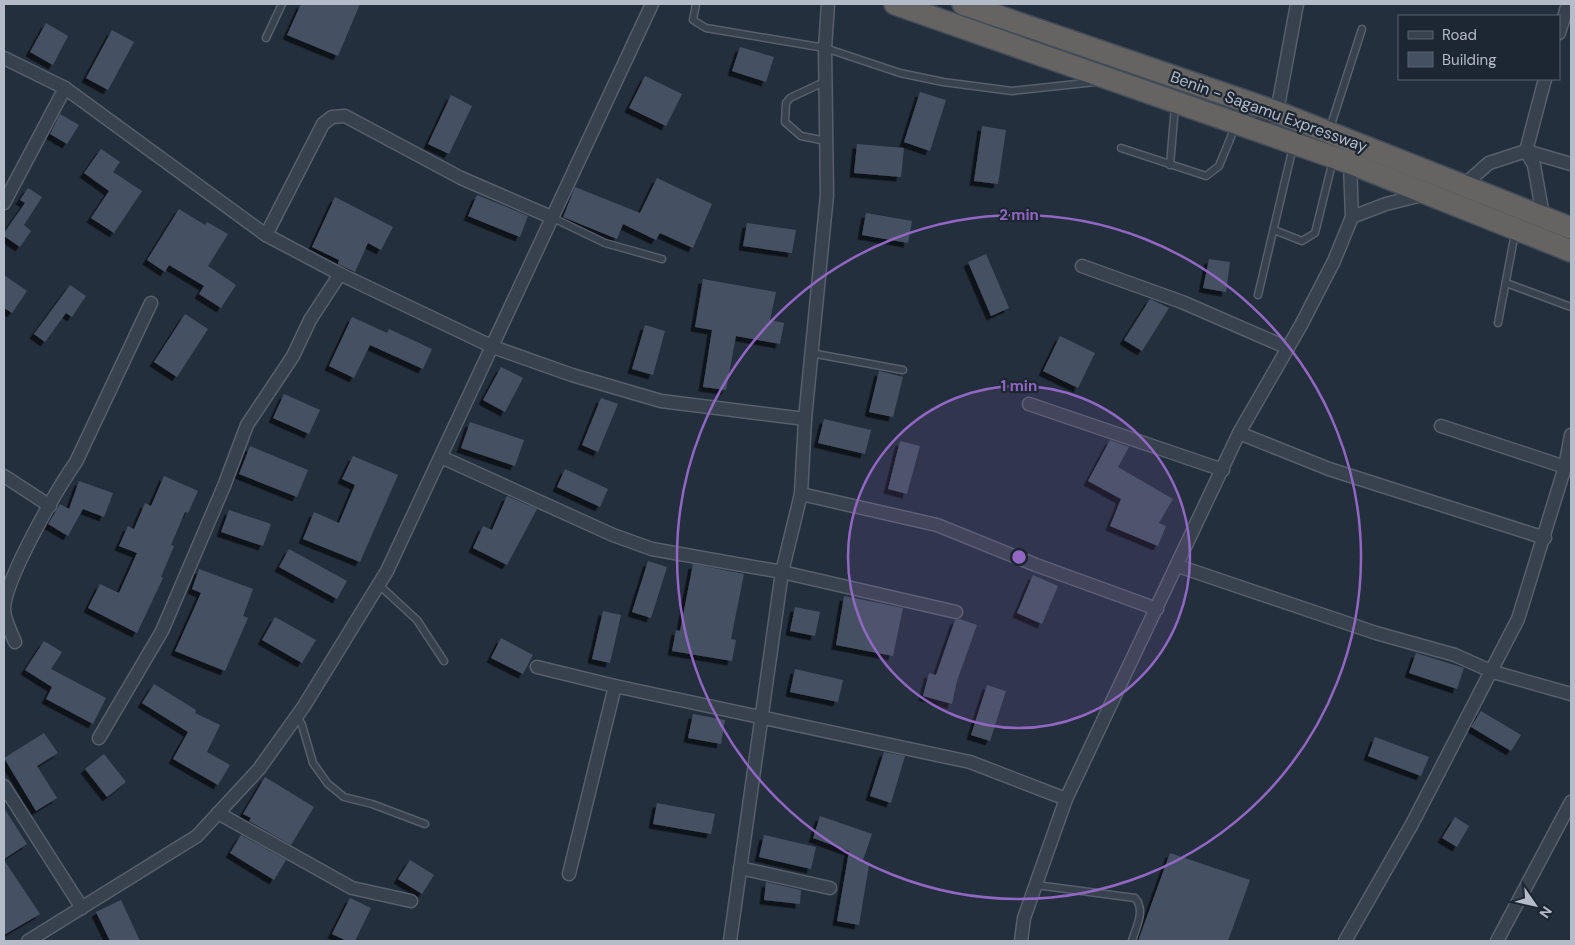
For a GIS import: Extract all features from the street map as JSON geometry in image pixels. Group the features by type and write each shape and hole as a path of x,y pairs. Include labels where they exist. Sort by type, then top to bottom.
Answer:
{"highway":[{"path":"895,4 1342,160 1571,251"},
{"name":"Benin - Sagamu Expressway","path":"963,4 1277,112 1571,228"}],"street":[{"path":"28,941 197,836 259,770 297,716 379,585 493,347 551,217 652,4"},
{"path":"730,941 760,716 782,572 801,494 805,419 827,195 825,48 828,4"},
{"path":"1243,126 1277,112 1297,4"},
{"path":"1560,30 1568,4"},
{"path":"4,58 65,88 266,235 340,274 493,347 572,376 661,401 805,419"},
{"path":"1543,216 1534,165 1526,151 1546,80"},
{"path":"4,203 65,88"},
{"path":"266,235 323,124 332,117 345,116 460,178 551,217"},
{"path":"1464,185 1489,163 1526,151 1571,164"},
{"path":"1021,941 1024,918 1066,798 1178,566 1239,433 1288,348 1334,260 1352,217 1342,160"},
{"path":"1352,217 1386,204 1428,194"},
{"path":"1082,266 1182,302 1288,348"},
{"path":"99,738 162,631 224,486 247,425 294,356 310,320 340,274"},
{"path":"15,642 4,611 8,589 60,485 76,462 151,303"},
{"path":"1029,404 1223,470"},
{"path":"1441,426 1565,467"},
{"path":"1239,433 1382,487 1545,538"},
{"path":"1345,941 1412,824 1493,672 1518,620 1545,538 1565,467 1571,435"},
{"path":"441,457 613,534 652,549 782,572 956,612"},
{"path":"4,476 50,506"},
{"path":"801,494 937,525 1036,565 1157,608"},
{"path":"1178,566 1376,632 1455,655 1493,672 1571,694"},
{"path":"537,667 615,686 970,762 1066,798"},
{"path":"569,874 615,686"},
{"path":"4,786 82,908"},
{"path":"1498,941 1571,802"},
{"path":"218,813 352,888 412,901"},
{"path":"740,868 830,888"}],"lane":[{"path":"266,38 282,4"},
{"path":"696,4 693,10 693,20 706,28 825,48 900,73 943,82 1012,91 1114,80"},
{"path":"1328,132 1362,29"},
{"path":"826,81 790,98 786,102 786,122 801,136 826,141"},
{"path":"1170,165 1175,102"},
{"path":"1121,148 1206,176 1213,173 1219,166 1243,126"},
{"path":"1258,295 1294,144"},
{"path":"1274,230 1302,241 1315,233 1342,160"},
{"path":"551,217 605,243 662,259"},
{"path":"1498,323 1516,229"},
{"path":"1506,283 1571,307"},
{"path":"811,353 903,370"},
{"path":"379,585 417,620 444,661"},
{"path":"297,716 302,725 312,763 328,784 344,797 372,804 424,824"},
{"path":"1036,885 1135,898 1140,904 1141,910 1132,941"}],"building":[{"path":"301,4 360,4 338,56 287,35"},
{"path":"46,23 68,36 53,65 30,52"},
{"path":"112,30 134,42 108,90 86,78"},
{"path":"740,47 774,57 766,82 732,71"},
{"path":"645,76 682,94 666,126 629,108"},
{"path":"920,92 946,100 930,151 904,142"},
{"path":"451,95 472,106 449,154 428,144"},
{"path":"60,114 79,125 67,144 50,134"},
{"path":"982,126 1006,130 998,184 974,181"},
{"path":"857,144 904,148 901,177 854,173"},
{"path":"101,149 120,162 113,172 142,191 114,233 91,218 109,191 84,173"},
{"path":"657,178 712,204 693,248 660,233 656,240 623,224 617,239 563,217 575,187 640,213"},
{"path":"28,188 42,197 24,225 31,231 20,247 4,236 4,233 25,203 20,200"},
{"path":"477,195 528,216 520,237 468,216"},
{"path":"335,197 393,227 381,250 368,243 355,272 338,264 339,260 312,247"},
{"path":"179,209 205,225 207,222 228,234 208,266 236,285 221,308 199,294 204,286 169,265 165,272 147,260"},
{"path":"866,213 912,221 908,243 862,235"},
{"path":"747,223 796,230 792,253 743,246"},
{"path":"986,254 1009,308 991,316 968,262"},
{"path":"1209,259 1230,262 1226,292 1203,288"},
{"path":"4,275 27,291 12,313 4,308"},
{"path":"703,279 776,292 770,320 784,323 780,344 736,336 726,390 703,387 712,330 695,327"},
{"path":"70,285 86,296 72,317 66,313 45,342 34,334"},
{"path":"1150,299 1169,308 1142,351 1124,340"},
{"path":"185,314 208,329 177,377 154,362"},
{"path":"352,317 387,333 389,329 432,349 423,369 370,345 354,378 329,366"},
{"path":"645,325 665,331 653,375 632,369"},
{"path":"1060,336 1095,353 1078,388 1043,371"},
{"path":"501,367 523,378 505,412 483,400"},
{"path":"879,371 903,377 893,417 869,412"},
{"path":"284,394 320,410 309,434 273,418"},
{"path":"601,398 618,404 598,452 582,445"},
{"path":"824,419 871,430 865,454 818,443"},
{"path":"470,422 524,440 515,466 461,448"},
{"path":"1110,440 1129,447 1118,467 1173,499 1159,523 1166,526 1158,546 1110,526 1121,499 1088,481"},
{"path":"900,441 920,446 907,494 888,489"},
{"path":"250,446 308,470 297,497 239,474"},
{"path":"353,456 398,475 360,562 303,539 314,512 339,523 355,485 342,479"},
{"path":"565,469 608,489 600,507 557,487"},
{"path":"164,476 198,491 188,513 185,512 171,545 174,546 161,577 163,578 137,633 88,608 100,584 119,593 137,553 119,546 128,526 134,529 145,503 151,506"},
{"path":"79,481 113,493 104,517 83,509 68,536 48,524 60,504 69,509"},
{"path":"507,496 537,509 507,565 473,548 483,526 492,530"},
{"path":"229,510 271,524 263,546 221,532"},
{"path":"289,549 347,581 337,599 279,567"},
{"path":"648,561 667,567 651,618 632,612"},
{"path":"693,564 744,574 731,639 736,640 732,661 672,651 676,630 680,631"},
{"path":"199,569 253,589 243,616 248,618 225,671 175,651 201,593 192,589"},
{"path":"1033,575 1058,586 1042,624 1017,613"},
{"path":"844,596 903,608 893,656 836,645"},
{"path":"795,607 820,612 815,636 790,631"},
{"path":"603,611 621,615 610,663 592,659"},
{"path":"275,617 316,640 302,663 262,640"},
{"path":"960,619 977,625 957,681 952,704 923,696 929,673 936,675 955,620"},
{"path":"501,638 533,655 523,674 491,658"},
{"path":"44,641 62,652 51,669 106,698 93,724 46,699 52,687 25,670"},
{"path":"1416,653 1464,668 1457,689 1409,673"},
{"path":"795,669 843,680 838,702 790,692"},
{"path":"154,684 196,710 195,713 220,725 207,752 230,765 218,785 173,759 188,732 142,703"},
{"path":"987,685 1006,691 990,741 971,735"},
{"path":"1481,711 1521,735 1511,751 1471,727"},
{"path":"693,714 725,720 721,744 688,738"},
{"path":"44,733 58,753 37,766 57,798 36,811 4,758"},
{"path":"1375,737 1429,757 1421,776 1368,756"},
{"path":"884,752 905,756 891,803 870,796"},
{"path":"104,754 126,782 107,797 85,769"},
{"path":"265,777 314,807 291,845 249,821 251,818 243,814"},
{"path":"657,803 715,814 711,834 653,824"},
{"path":"4,808 27,844 4,859"},
{"path":"820,816 872,834 862,863 869,865 859,925 837,921 849,851 813,838"},
{"path":"1455,817 1469,826 1457,847 1442,838"},
{"path":"241,835 286,860 274,880 230,853"},
{"path":"764,835 816,847 811,869 759,857"},
{"path":"1170,853 1250,880 1228,941 1138,941"},
{"path":"4,860 40,914 4,935"},
{"path":"410,860 434,875 422,894 398,879"},
{"path":"766,882 801,890 800,904 764,900"},
{"path":"350,898 371,908 355,941 347,941 332,934"},
{"path":"121,900 140,941 110,941 96,912"}]}
